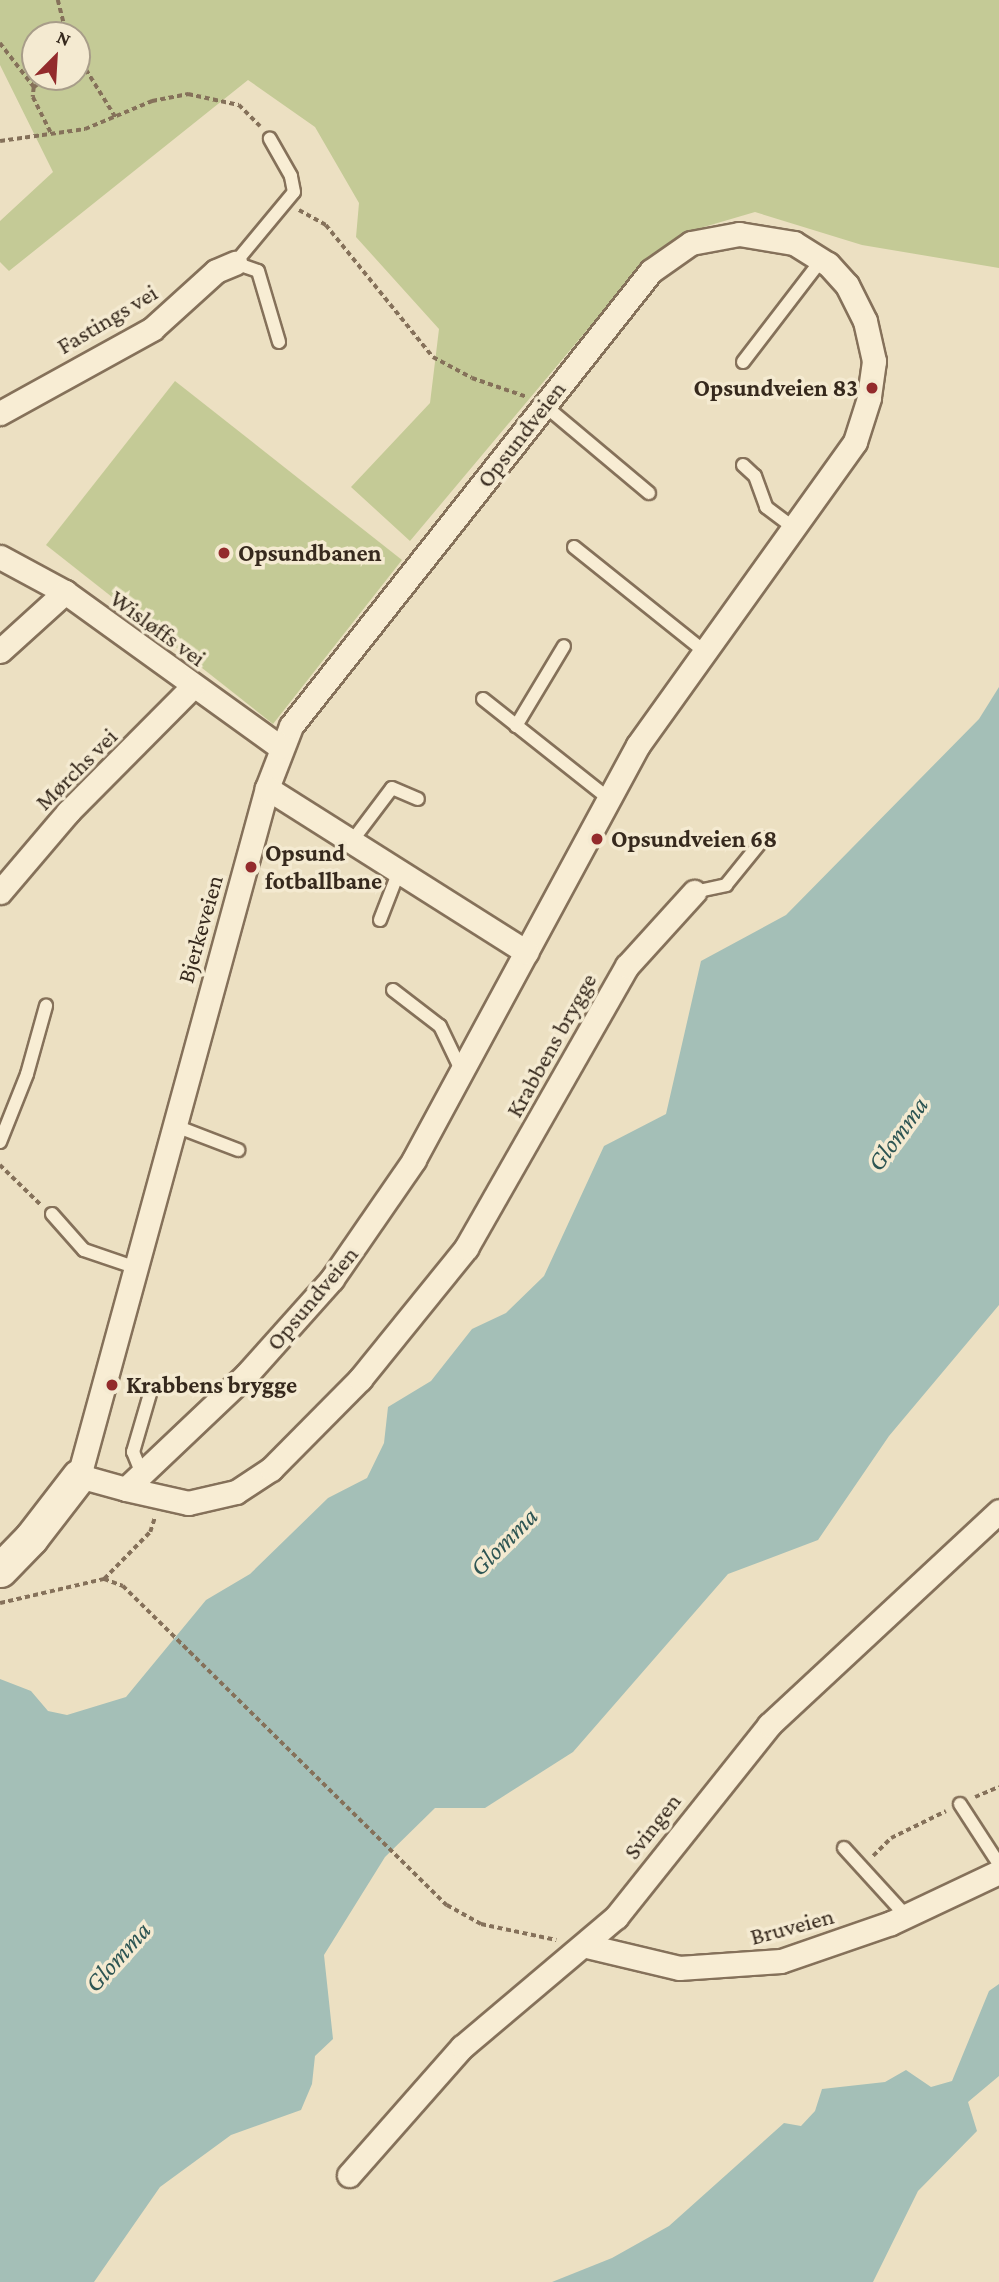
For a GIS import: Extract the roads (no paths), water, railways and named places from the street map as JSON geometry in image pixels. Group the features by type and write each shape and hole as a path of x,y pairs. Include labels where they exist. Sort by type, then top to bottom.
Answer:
{"street":[{"name":"Opsundveien","path":"134,1482 247,1374 332,1279 414,1160 638,745 855,442 873,375 872,346 862,314 847,285 822,259 794,243 756,235 704,239 678,250 638,286 333,669 280,747"},
{"name":"Fastings vei","path":"0,413 152,329 216,271 235,263"},
{"name":"Wisløffs vei","path":"0,558 65,592 280,747"},
{"path":"0,651 65,592"},
{"name":"Mørchs vei","path":"0,892 68,811 193,686"},
{"name":"Bjerkeveien","path":"79,1476 172,1125 280,747"},
{"path":"267,788 526,952"},
{"name":"Krabbens brygge","path":"134,1482 162,1500 211,1500 254,1482 360,1379 466,1248 627,967 694,892"},
{"path":"0,1570 31,1538 79,1476 134,1482"},
{"name":"Svingen","path":"349,2175 462,2047 505,2008 587,1946 616,1917 769,1725 999,1511"},
{"name":"Bruveien","path":"587,1946 658,1965 730,1967 808,1954 906,1916 999,1872"}],"lane":[{"path":"270,139 291,176 294,192 288,204 235,263 258,271 279,342"},
{"path":"743,362 822,259"},
{"path":"544,405 649,493"},
{"path":"743,465 755,475 766,507 794,528"},
{"path":"574,547 704,652"},
{"path":"516,726 564,646"},
{"path":"482,699 608,798"},
{"path":"352,841 392,788 418,799"},
{"path":"694,892 726,885 764,838"},
{"path":"380,920 400,872"},
{"path":"393,990 440,1026 462,1072"},
{"path":"0,1142 27,1074 46,1006"},
{"path":"172,1125 237,1150"},
{"path":"52,1214 84,1250 134,1267"},
{"path":"134,1482 133,1452 150,1394"},
{"path":"960,1804 999,1864"},
{"path":"844,1848 906,1916"}],"water":[{"name":"Glomma","path":"999,687 999,1305 889,1436 818,1540 728,1574 573,1752 485,1808 435,1808 385,1857 324,1955 333,2039 315,2056 312,2084 301,2110 231,2135 160,2187 94,2282 0,2282 0,1679 31,1691 48,1711 67,1715 126,1697 206,1600 250,1574 328,1498 367,1478 384,1443 388,1407 431,1381 472,1329 506,1313 544,1276 604,1146 666,1114 701,961 786,915 979,719"},
{"path":"999,1984 999,2076 968,2102 977,2131 918,2191 873,2282 552,2282 612,2258 669,2226 784,2123 801,2126 815,2111 822,2089 885,2082 906,2070 931,2087 952,2081 989,1991"}],"place":[{"name":"Opsundveien 83","path":"872,388"},
{"name":"Opsundbanen","path":"224,553"},
{"name":"Opsundveien 68","path":"597,839"},
{"name":"Opsund fotballbane","path":"251,867"},
{"name":"Krabbens brygge","path":"112,1385"}]}
